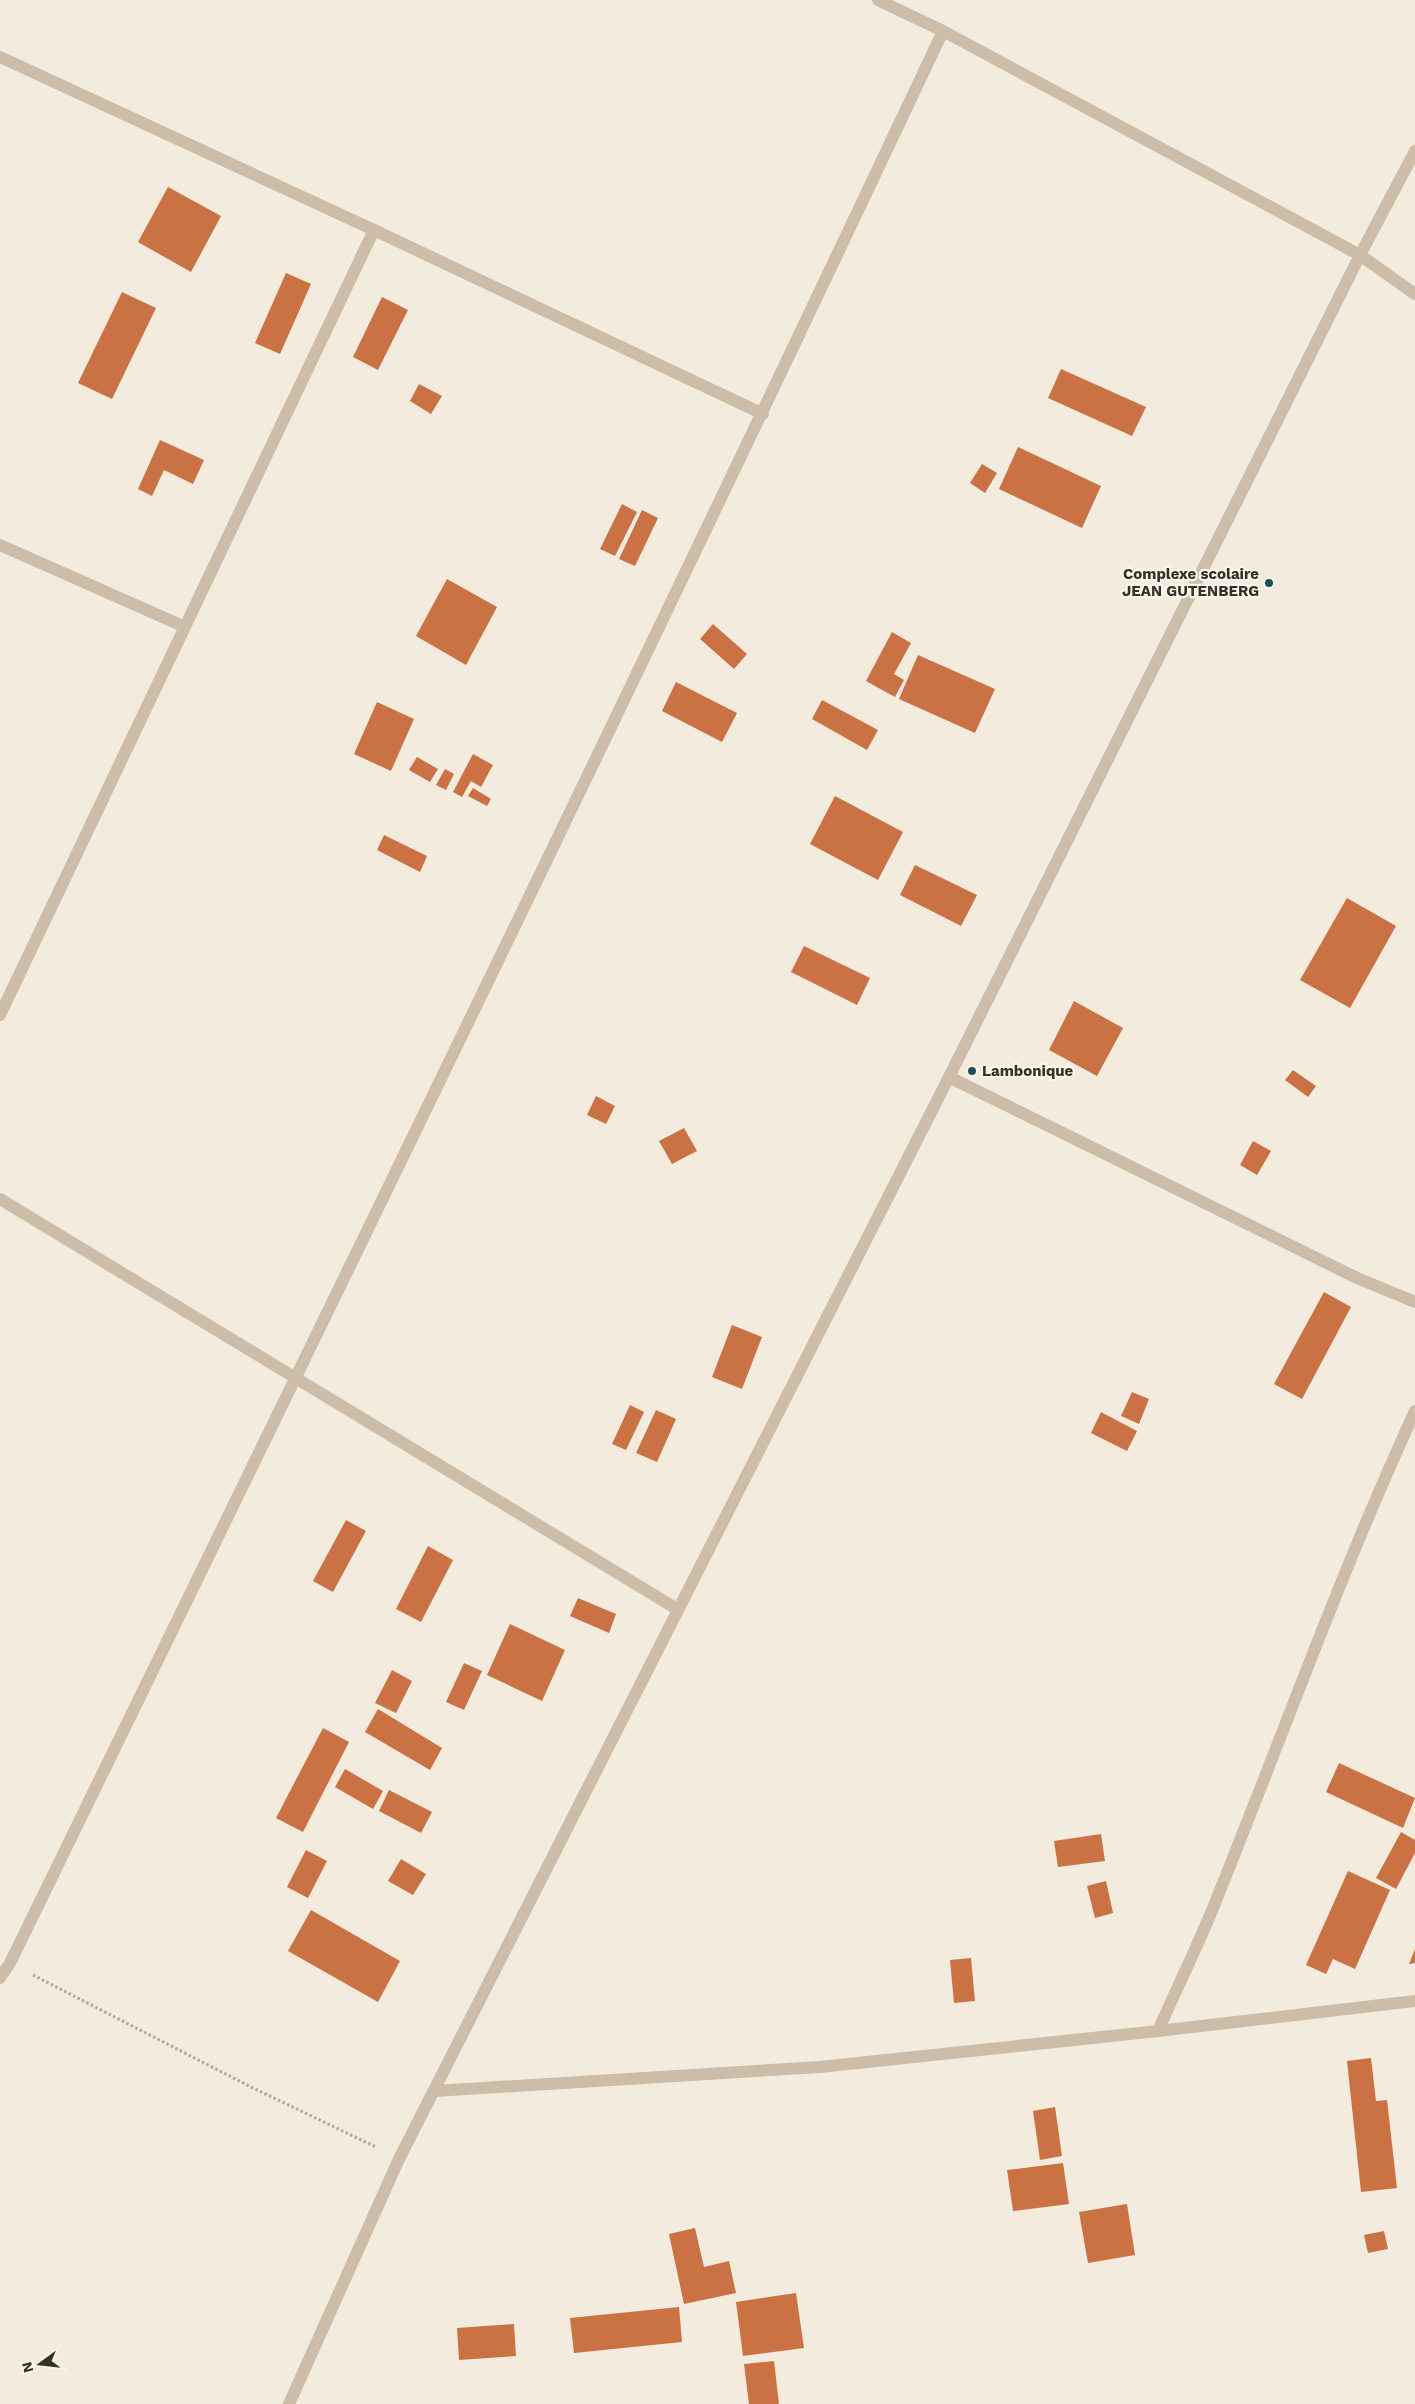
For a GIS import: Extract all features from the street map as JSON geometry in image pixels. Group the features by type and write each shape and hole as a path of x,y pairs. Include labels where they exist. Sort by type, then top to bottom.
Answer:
{"street":[{"path":"878,0 943,31 1360,255 1415,294"},
{"path":"0,1978 10,1962 296,1377 763,414 943,31"},
{"path":"0,58 374,230 763,414"},
{"path":"289,2404 399,2158 949,1077 1360,255 1415,151"},
{"path":"0,1015 374,230"},
{"path":"0,545 185,627"},
{"path":"949,1077 1357,1278 1415,1302"},
{"path":"0,1199 677,1609"},
{"path":"1158,2031 1218,1896 1317,1640 1362,1530 1415,1411"},
{"path":"434,2091 820,2067 1415,2001"}],"path":[{"path":"10,1962 233,2078 399,2158"}],"building":[{"path":"168,187 221,216 191,272 138,242"},
{"path":"286,273 311,284 280,354 255,343"},
{"path":"122,292 156,308 112,399 78,383"},
{"path":"382,297 408,310 378,370 353,357"},
{"path":"1061,369 1146,407 1132,436 1048,398"},
{"path":"419,384 442,396 431,414 410,401"},
{"path":"160,440 204,460 193,484 164,470 152,496 138,489"},
{"path":"1018,447 1101,486 1082,528 999,489"},
{"path":"982,464 997,473 985,493 970,483"},
{"path":"622,504 637,512 615,556 600,549"},
{"path":"642,510 658,518 635,566 619,559"},
{"path":"447,579 497,607 466,665 416,636"},
{"path":"713,624 747,654 734,669 700,639"},
{"path":"892,632 911,643 894,674 904,680 895,697 866,681"},
{"path":"918,655 995,689 975,733 899,699"},
{"path":"676,682 737,713 722,742 662,711"},
{"path":"822,700 878,730 867,750 812,719"},
{"path":"377,702 414,719 391,771 354,754"},
{"path":"473,754 493,765 481,787 471,781 462,797 453,792"},
{"path":"417,757 438,769 430,782 409,770"},
{"path":"445,769 454,774 446,790 436,785"},
{"path":"473,788 491,799 487,806 468,796"},
{"path":"835,796 903,832 878,880 810,844"},
{"path":"384,835 427,856 420,872 377,850"},
{"path":"915,865 977,895 961,926 900,895"},
{"path":"1347,898 1396,926 1350,1008 1300,980"},
{"path":"804,946 870,978 857,1005 791,972"},
{"path":"1074,1001 1123,1028 1097,1076 1049,1050"},
{"path":"1293,1070 1316,1086 1308,1097 1285,1080"},
{"path":"596,1096 615,1106 606,1124 587,1115"},
{"path":"684,1128 697,1151 672,1164 659,1141"},
{"path":"1253,1141 1271,1151 1257,1175 1240,1165"},
{"path":"1324,1292 1351,1307 1302,1399 1274,1384"},
{"path":"732,1325 762,1337 742,1389 712,1377"},
{"path":"1132,1392 1149,1399 1139,1424 1121,1416"},
{"path":"630,1405 644,1412 626,1450 612,1444"},
{"path":"656,1410 676,1419 657,1462 636,1453"},
{"path":"1101,1412 1137,1431 1127,1451 1091,1433"},
{"path":"346,1520 366,1531 333,1592 313,1581"},
{"path":"428,1546 453,1560 421,1622 396,1609"},
{"path":"578,1598 616,1614 609,1633 570,1616"},
{"path":"510,1624 565,1650 542,1701 487,1675"},
{"path":"464,1663 482,1671 464,1710 446,1702"},
{"path":"392,1670 412,1681 396,1713 375,1703"},
{"path":"378,1709 442,1748 430,1770 365,1732"},
{"path":"323,1728 349,1742 303,1832 276,1818"},
{"path":"1339,1763 1415,1798 1403,1828 1326,1792"},
{"path":"345,1769 383,1791 373,1809 335,1787"},
{"path":"389,1790 432,1812 421,1833 379,1811"},
{"path":"1401,1832 1415,1840 1415,1853 1396,1889 1376,1878"},
{"path":"1101,1834 1105,1861 1058,1867 1054,1841"},
{"path":"306,1850 327,1861 308,1898 287,1887"},
{"path":"401,1859 426,1874 413,1895 388,1881"},
{"path":"1348,1871 1390,1890 1355,1969 1333,1959 1326,1974 1306,1965"},
{"path":"1106,1881 1113,1913 1095,1918 1087,1886"},
{"path":"311,1910 400,1961 378,2002 288,1951"},
{"path":"1415,1949 1415,1963 1409,1964"},
{"path":"971,1958 975,2001 954,2003 950,1960"},
{"path":"1371,2058 1376,2101 1387,2100 1397,2188 1361,2192 1347,2061"},
{"path":"1055,2107 1062,2156 1040,2160 1033,2111"},
{"path":"1063,2163 1069,2204 1013,2211 1007,2170"},
{"path":"1127,2204 1135,2255 1088,2263 1079,2212"},
{"path":"695,2228 704,2267 729,2261 736,2293 684,2304 669,2234"},
{"path":"1384,2231 1388,2249 1368,2253 1364,2235"},
{"path":"796,2293 804,2348 743,2356 736,2302"},
{"path":"679,2307 682,2342 574,2353 570,2318"},
{"path":"514,2324 516,2356 459,2360 457,2328"},
{"path":"774,2361 779,2404 749,2404 744,2364"}],"place":[{"name":"Complexe scolaire JEAN GUTENBERG","path":"1269,583"},
{"name":"Lambonique","path":"972,1071"}]}
